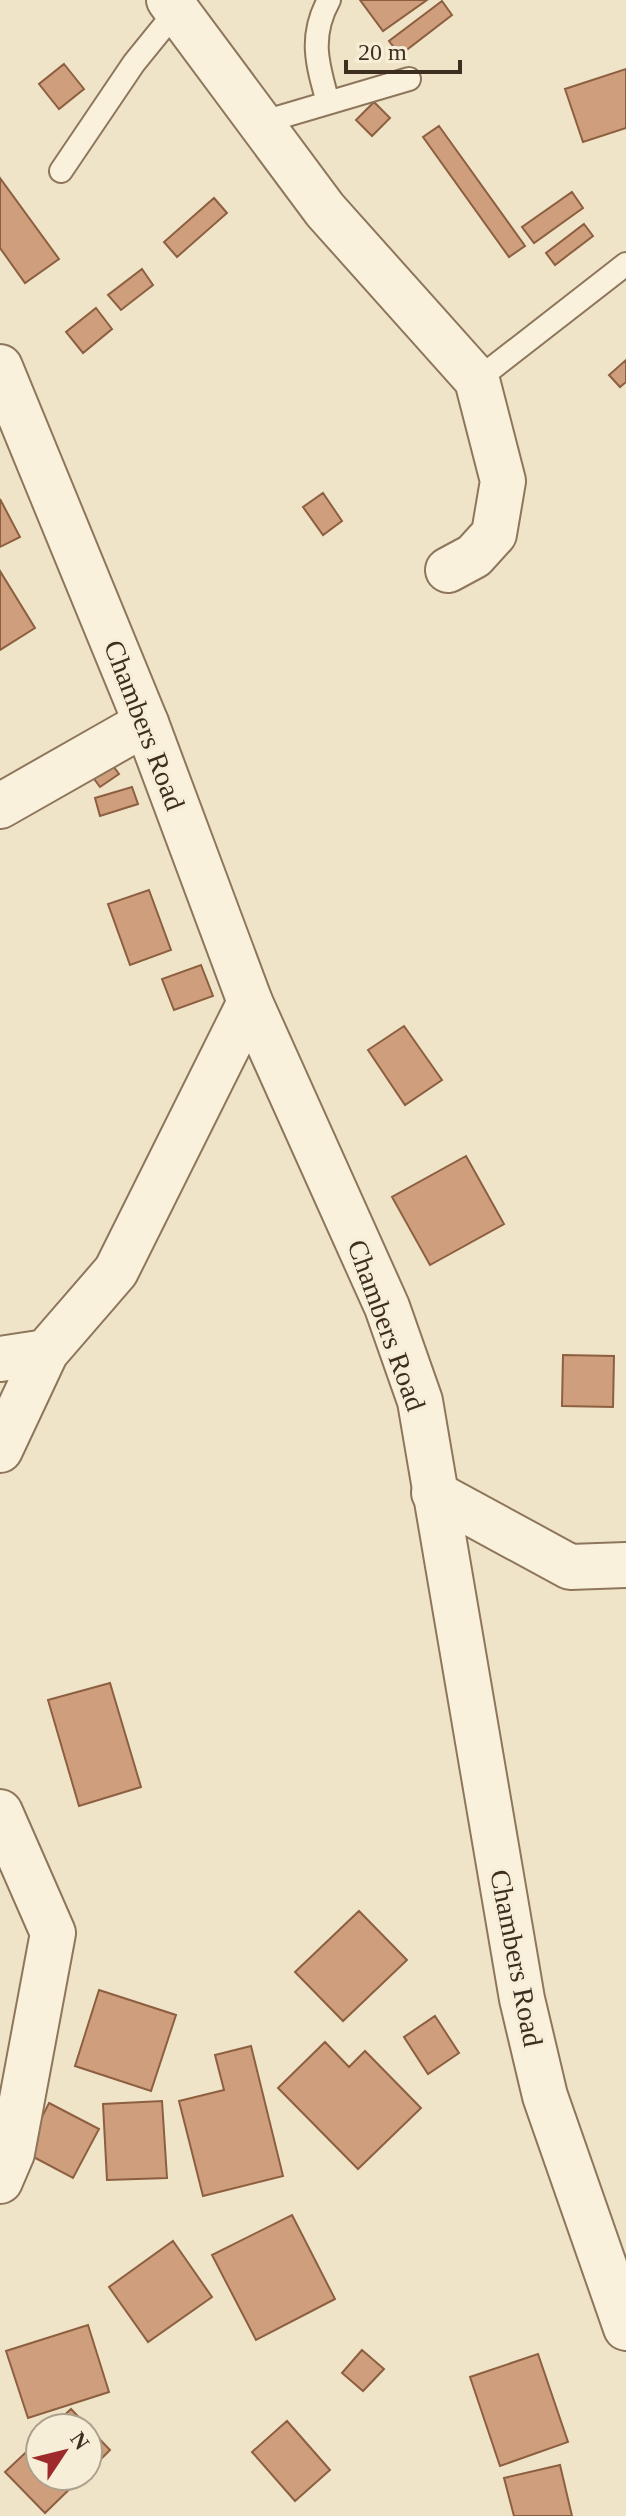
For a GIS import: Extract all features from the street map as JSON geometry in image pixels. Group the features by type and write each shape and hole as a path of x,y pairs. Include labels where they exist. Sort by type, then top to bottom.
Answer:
{"street":[{"path":"173,5 325,210 477,380 503,481 494,534 474,556 448,570"},
{"name":"Chambers Road","path":"0,367 146,723 250,1002 387,1307 420,1401 522,1999 545,2096 626,2328"},
{"path":"0,806 146,723"},
{"path":"0,1450 46,1352 116,1271 250,1002"},
{"path":"0,1359 46,1352"},
{"path":"434,1493 570,1567 626,1565"},
{"path":"0,1812 53,1933 12,2153 0,2181"}],"lane":[{"path":"328,102 314,55 317,21 329,0"},
{"path":"61,171 173,5"},
{"path":"260,123 409,79"},
{"path":"477,380 626,264"}],"building":[{"path":"360,0 427,0 383,31"},
{"path":"442,1 452,15 400,55 389,41"},
{"path":"64,64 84,89 59,109 39,84"},
{"path":"626,69 626,128 583,142 565,89"},
{"path":"374,102 390,118 372,136 356,120"},
{"path":"439,126 525,246 509,257 423,137"},
{"path":"0,178 59,259 25,283 0,248"},
{"path":"572,192 583,208 534,243 522,227"},
{"path":"214,198 227,213 177,257 164,242"},
{"path":"584,224 593,236 555,265 546,253"},
{"path":"142,269 153,285 121,310 108,295"},
{"path":"96,308 112,329 83,353 66,332"},
{"path":"626,360 626,382 620,387 609,375"},
{"path":"323,493 342,521 323,535 303,507"},
{"path":"0,499 20,537 0,547"},
{"path":"0,571 35,628 0,650"},
{"path":"108,759 119,774 100,787 89,772"},
{"path":"132,787 138,804 100,816 95,798"},
{"path":"149,890 171,950 130,965 108,904"},
{"path":"201,965 213,996 174,1010 162,979"},
{"path":"404,1026 442,1080 405,1105 368,1050"},
{"path":"466,1156 504,1224 430,1265 392,1197"},
{"path":"563,1355 614,1356 613,1407 562,1406"},
{"path":"110,1683 141,1787 79,1806 48,1700"},
{"path":"359,1911 407,1960 343,2021 295,1972"},
{"path":"99,1990 176,2015 151,2091 75,2066"},
{"path":"435,2016 459,2053 428,2074 404,2037"},
{"path":"325,2042 349,2067 365,2051 421,2108 358,2169 278,2088"},
{"path":"251,2046 283,2176 203,2196 179,2101 224,2090 215,2055"},
{"path":"162,2101 167,2178 107,2180 103,2104"},
{"path":"49,2103 99,2129 73,2178 24,2152"},
{"path":"292,2215 335,2299 256,2340 212,2255"},
{"path":"173,2241 212,2297 148,2342 109,2287"},
{"path":"88,2325 109,2392 47,2412 26,2412 6,2351"},
{"path":"362,2350 384,2369 363,2391 342,2373"},
{"path":"538,2354 568,2442 500,2466 470,2377"},
{"path":"287,2421 330,2470 295,2501 252,2452"},
{"path":"24,2454 24,2491 5,2472"},
{"path":"560,2465 572,2516 514,2516 504,2478"},
{"path":"25,2492 67,2492 45,2513"}]}
